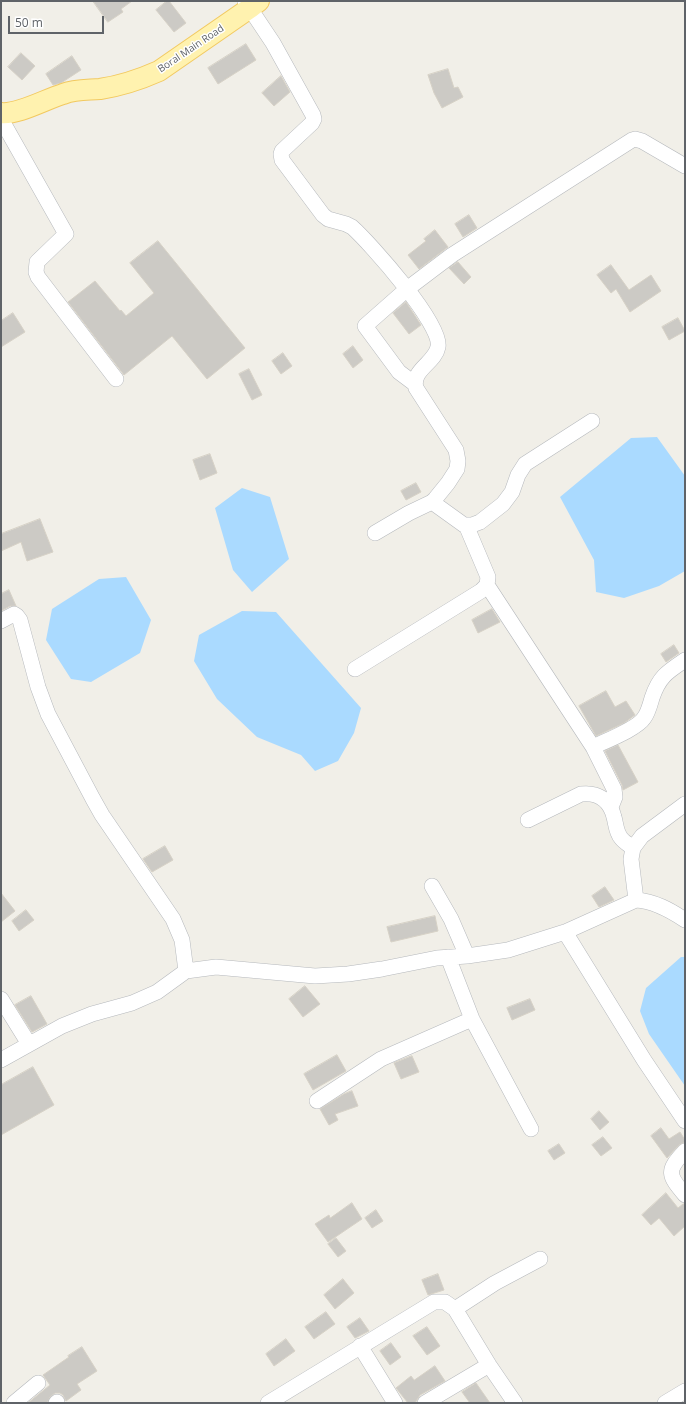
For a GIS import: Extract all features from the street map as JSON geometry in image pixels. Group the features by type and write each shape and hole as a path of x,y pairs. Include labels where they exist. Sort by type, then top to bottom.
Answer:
{"main road":[{"name":"Boral Main Road","path":"1,113 17,111 78,90 100,89 143,78 159,71 251,3"}],"street":[{"path":"251,3 314,119 312,123 282,151 280,154 282,160 319,211 328,219 346,224 358,232 394,273 431,324 438,344 436,353 416,376 415,384 416,388 456,450 458,456 457,468 448,483 432,502 409,513 375,533"},
{"path":"1,120 66,234 37,262 36,272 38,278 116,379"},
{"path":"415,384 399,372 365,326 407,289 452,255 632,140 642,141 685,166"},
{"path":"466,526 480,522 503,504 512,492 518,475 525,464 592,421"},
{"path":"355,669 481,591 487,585 488,577 466,526 432,502"},
{"path":"487,585 593,747 614,789 615,797 611,807"},
{"path":"1,621 14,614 20,620 38,687 48,714 99,810 173,918 182,940 186,972"},
{"path":"593,747 644,720 657,685 662,677 669,670 685,660"},
{"path":"528,820 581,794 590,793 600,796 611,807 616,829 620,838 633,848"},
{"path":"636,900 631,859 633,848 642,836 685,804"},
{"path":"432,886 451,919 467,956"},
{"path":"1,1060 62,1026 92,1014 132,1003 157,992 186,972 216,967 315,976 348,974 437,958 467,956 508,950 565,932 636,900 647,901 673,912 685,920"},
{"path":"565,932 644,1060 685,1121"},
{"path":"448,957 472,1019 531,1129"},
{"path":"1,999 29,1044"},
{"path":"317,1101 381,1059 472,1019"},
{"path":"685,1151 676,1161 671,1170 672,1177 685,1195"},
{"path":"455,1309 495,1283 540,1259"},
{"path":"268,1403 290,1397 360,1346 434,1302 445,1302 455,1309 489,1365 515,1403"},
{"path":"360,1346 395,1403"},
{"path":"425,1403 489,1365"},
{"path":"14,1403 38,1383"},
{"path":"665,1403 685,1391"}],"water":[{"path":"657,437 685,476 685,571 659,586 624,598 596,592 594,560 560,497 631,438"},
{"path":"242,488 270,497 289,559 252,592 233,570 215,508"},
{"path":"126,577 151,620 140,653 91,682 71,679 46,640 52,609 99,579"},
{"path":"242,611 276,612 361,708 354,733 338,761 315,771 301,755 257,737 217,699 194,661 199,635"},
{"path":"681,957 685,957 685,1086 649,1034 640,1011 646,988"}],"building":[{"path":"93,1 132,1 121,9 123,12 108,22"},
{"path":"169,1 186,23 174,32 156,10"},
{"path":"246,44 256,60 218,84 208,68"},
{"path":"21,53 35,66 22,80 8,67"},
{"path":"72,56 81,70 61,83 53,85 46,74"},
{"path":"448,69 454,88 458,87 463,97 442,108 434,93 428,75"},
{"path":"281,76 290,92 274,106 262,93"},
{"path":"469,215 477,228 463,237 455,224"},
{"path":"435,230 448,247 419,269 408,255 426,241 424,239"},
{"path":"158,241 245,348 207,379 172,336 124,375 68,302 95,281 126,316 154,293 130,263"},
{"path":"458,262 471,277 464,284 449,268"},
{"path":"611,265 629,290 651,275 661,291 630,312 616,289 611,293 597,275"},
{"path":"406,302 421,325 409,334 393,313"},
{"path":"13,313 25,332 1,347 1,321"},
{"path":"678,318 685,331 669,340 662,327"},
{"path":"353,346 363,360 353,368 343,354"},
{"path":"283,353 292,366 281,374 272,361"},
{"path":"249,369 262,395 252,400 239,374"},
{"path":"210,454 217,473 200,480 193,460"},
{"path":"416,483 421,492 406,500 401,491"},
{"path":"40,519 53,552 27,561 21,542 1,551 1,534"},
{"path":"9,590 16,606 10,606 1,611 1,594"},
{"path":"492,609 500,622 478,633 472,620"},
{"path":"674,645 679,653 666,662 661,654"},
{"path":"606,691 615,707 626,701 635,715 624,723 596,736 579,706"},
{"path":"618,745 638,782 623,790 605,751"},
{"path":"165,846 173,860 152,872 143,859"},
{"path":"605,887 614,900 599,907 592,896"},
{"path":"1,893 15,911 1,922"},
{"path":"26,910 34,920 19,931 12,921"},
{"path":"435,916 438,931 391,942 387,927"},
{"path":"305,986 320,1004 303,1017 289,999"},
{"path":"31,996 47,1024 32,1032 15,1005"},
{"path":"530,999 535,1010 512,1020 507,1008"},
{"path":"337,1055 346,1071 313,1090 304,1074"},
{"path":"412,1056 419,1072 401,1079 394,1063"},
{"path":"33,1067 54,1105 1,1135 1,1085"},
{"path":"352,1091 358,1106 335,1114 338,1120 329,1125 320,1109 344,1094"},
{"path":"599,1111 609,1122 600,1130 591,1119"},
{"path":"661,1128 669,1139 680,1132 685,1140 685,1142 679,1145 667,1158 651,1136"},
{"path":"603,1137 612,1148 601,1156 592,1145"},
{"path":"559,1144 565,1153 554,1160 548,1151"},
{"path":"666,1193 678,1208 685,1204 685,1226 674,1236 659,1218 651,1225 642,1215"},
{"path":"352,1203 362,1219 328,1242 315,1224 329,1215 330,1218"},
{"path":"376,1210 383,1221 372,1228 365,1218"},
{"path":"336,1238 346,1251 338,1257 328,1244"},
{"path":"438,1274 444,1290 428,1295 422,1280"},
{"path":"343,1279 354,1293 335,1309 324,1295"},
{"path":"326,1312 335,1324 314,1339 305,1327"},
{"path":"360,1318 369,1331 355,1338 347,1327"},
{"path":"427,1327 440,1346 427,1355 413,1336"},
{"path":"286,1339 295,1351 274,1366 266,1354"},
{"path":"391,1343 401,1357 390,1365 380,1351"},
{"path":"82,1347 97,1371 77,1384 81,1390 66,1401 63,1395 60,1393 55,1393 50,1397 47,1403 28,1403 50,1385 43,1375"},
{"path":"435,1366 445,1381 420,1395 415,1403 408,1403 396,1388 411,1376 414,1380"},
{"path":"476,1383 490,1403 470,1403 462,1392"}]}
